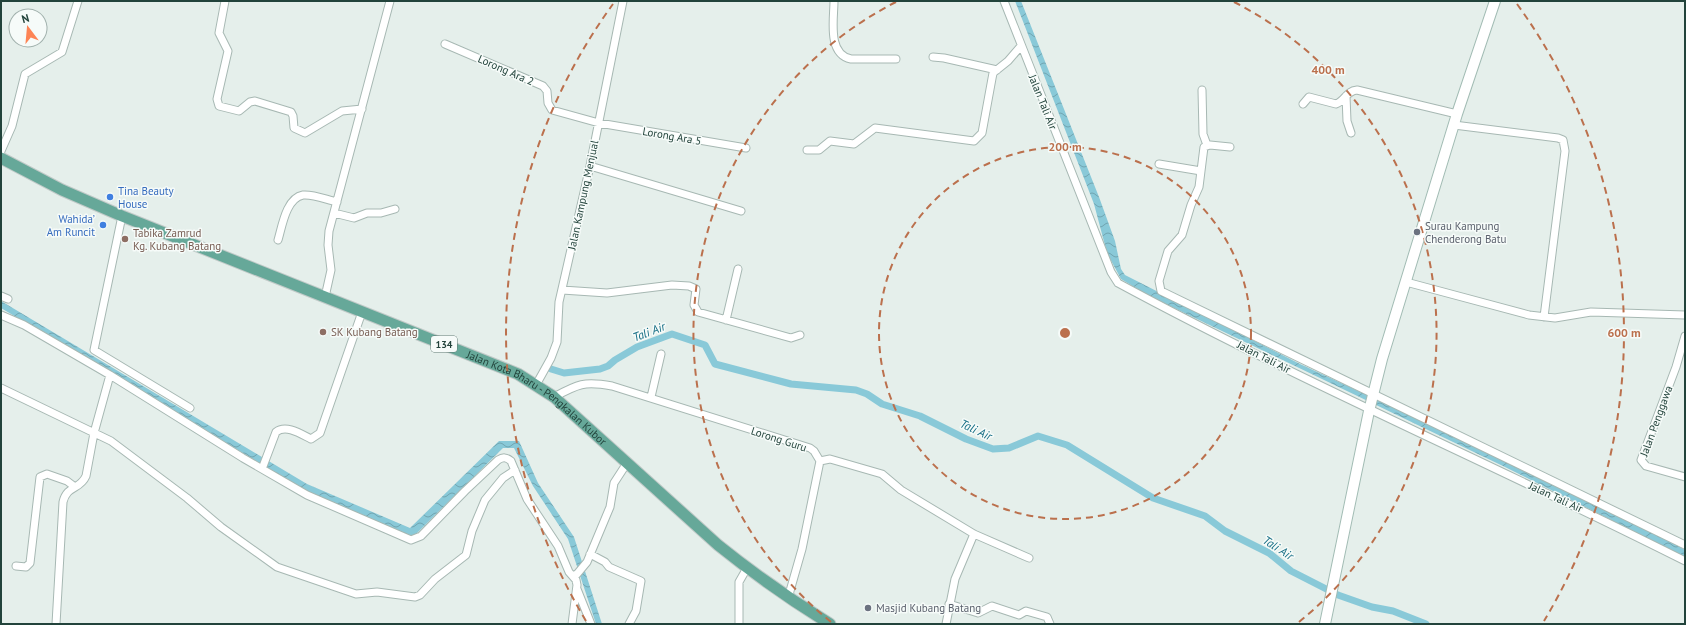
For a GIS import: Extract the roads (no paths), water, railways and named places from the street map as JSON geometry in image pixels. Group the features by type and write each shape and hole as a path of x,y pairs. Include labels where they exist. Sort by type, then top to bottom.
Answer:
{"main road":[{"name":"Jalan Kota Bharu - Pengkalan Kubor","path":"1,158 62,190 122,216 518,374 554,397 718,545 788,598 830,624"}],"street":[{"path":"1,151 12,126 25,74 62,52 78,1"},
{"path":"225,1 219,33 228,51 217,99 219,106 239,111 250,102 255,101 291,112 293,116 294,128 305,133 342,111 362,109"},
{"path":"325,297 331,270 328,245 334,213 390,1"},
{"name":"Jalan Kampung Menjual","path":"536,385 551,358 556,342 559,302 590,166 623,1"},
{"path":"834,1 834,43 838,51 847,58 851,59 896,59"},
{"name":"Jalan Tali Air","path":"1004,1 1111,272 1118,283 1370,409 1591,514 1685,561"},
{"path":"1325,624 1370,409 1389,332 1406,282 1457,114 1495,1"},
{"name":"Lorong Ara 2","path":"445,44 543,86 547,90 548,103 552,110 599,123"},
{"path":"807,150 819,150 830,141 854,144 875,128 974,141 982,133 990,79 1021,46"},
{"path":"933,57 944,58 997,70"},
{"path":"1202,90 1203,134 1207,145"},
{"path":"1303,104 1308,97 1336,104 1340,103 1349,92 1357,90 1457,114"},
{"path":"1346,96 1347,121 1351,134"},
{"name":"Lorong Ara 5","path":"599,123 746,148"},
{"path":"1454,125 1558,138 1563,140 1565,151 1544,318"},
{"path":"1207,145 1230,147"},
{"path":"1159,164 1201,171 1203,150 1207,145"},
{"path":"590,166 741,211"},
{"name":"Jalan Tali Air","path":"1201,171 1199,187 1191,205 1182,235 1168,251 1159,281 1161,291 1685,545"},
{"path":"278,240 291,203 298,197 305,195 337,202"},
{"path":"334,213 354,218 367,212 381,213 395,209"},
{"path":"122,216 94,350 190,408"},
{"path":"726,320 738,269"},
{"path":"1406,282 1544,318 1565,317 1591,312 1685,315"},
{"path":"562,290 607,293 672,285 689,286 696,289 694,305 698,312 791,338 800,335"},
{"path":"262,468 276,432 281,428 311,438 320,433 362,312"},
{"path":"1,315 24,326 110,375 262,468 326,505 411,540 421,536 465,490 498,460 501,458 507,458 511,461 527,499 558,546 569,572 575,575"},
{"name":"Jalan Penggawa","path":"1685,336 1676,367 1641,460 1646,466 1685,477"},
{"path":"651,397 661,354"},
{"path":"56,624 63,502 68,491 82,483 86,476 110,375"},
{"name":"Lorong Guru","path":"554,397 573,386 592,382 612,386 810,448 818,455 820,461"},
{"path":"1,388 96,429 188,498 221,528 277,567 357,594 377,592 415,597 419,596 435,579 466,555 472,531 485,500 503,478 515,470"},
{"path":"788,598 802,549 820,461 830,458 882,474 901,490 974,534 1029,558"},
{"path":"575,575 585,564 590,554 610,507 614,483 627,463"},
{"path":"16,566 26,567 30,563 40,477 47,474 75,487"},
{"path":"946,624 955,579 974,534"},
{"path":"590,554 605,562 609,567 641,581 636,611 629,624"},
{"path":"739,624 739,582 747,568"},
{"path":"575,575 577,587 591,624"},
{"path":"572,624 577,587"},
{"path":"949,604 978,613 992,606 1019,614 1026,611 1047,617 1050,624"}],"water":[{"path":"1015,1 1021,1 1099,197 1115,241 1121,269 1125,275 1300,364 1391,406 1660,536 1685,550 1685,557 1505,467 1149,296 1121,279 1107,253 1094,204"},
{"path":"1,301 307,484 410,528 499,441 519,441 538,483 574,537 602,624 596,624 568,539 533,486 514,448 503,448 413,537 311,494 1,308"}],"waterway":[{"name":"Tali Air","path":"551,369 564,373 600,369 608,366 637,347 672,334 705,345 715,364 791,384 856,390 867,394 882,404 920,416 966,439 993,449 1009,448 1038,436 1067,445 1153,498 1205,516 1225,531 1269,553 1291,571 1338,595 1372,607 1393,611 1426,624"}],"place":[{"name":"Tina Beauty House","path":"110,197"},
{"name":"Wahida’ Am Runcit","path":"103,225"},
{"name":"Surau Kampung Chenderong Batu","path":"1417,232"},
{"name":"Tabika Zamrud Kg. Kubang Batang","path":"125,239"},
{"name":"SK Kubang Batang","path":"323,332"},
{"name":"Masjid Kubang Batang","path":"868,608"}]}
